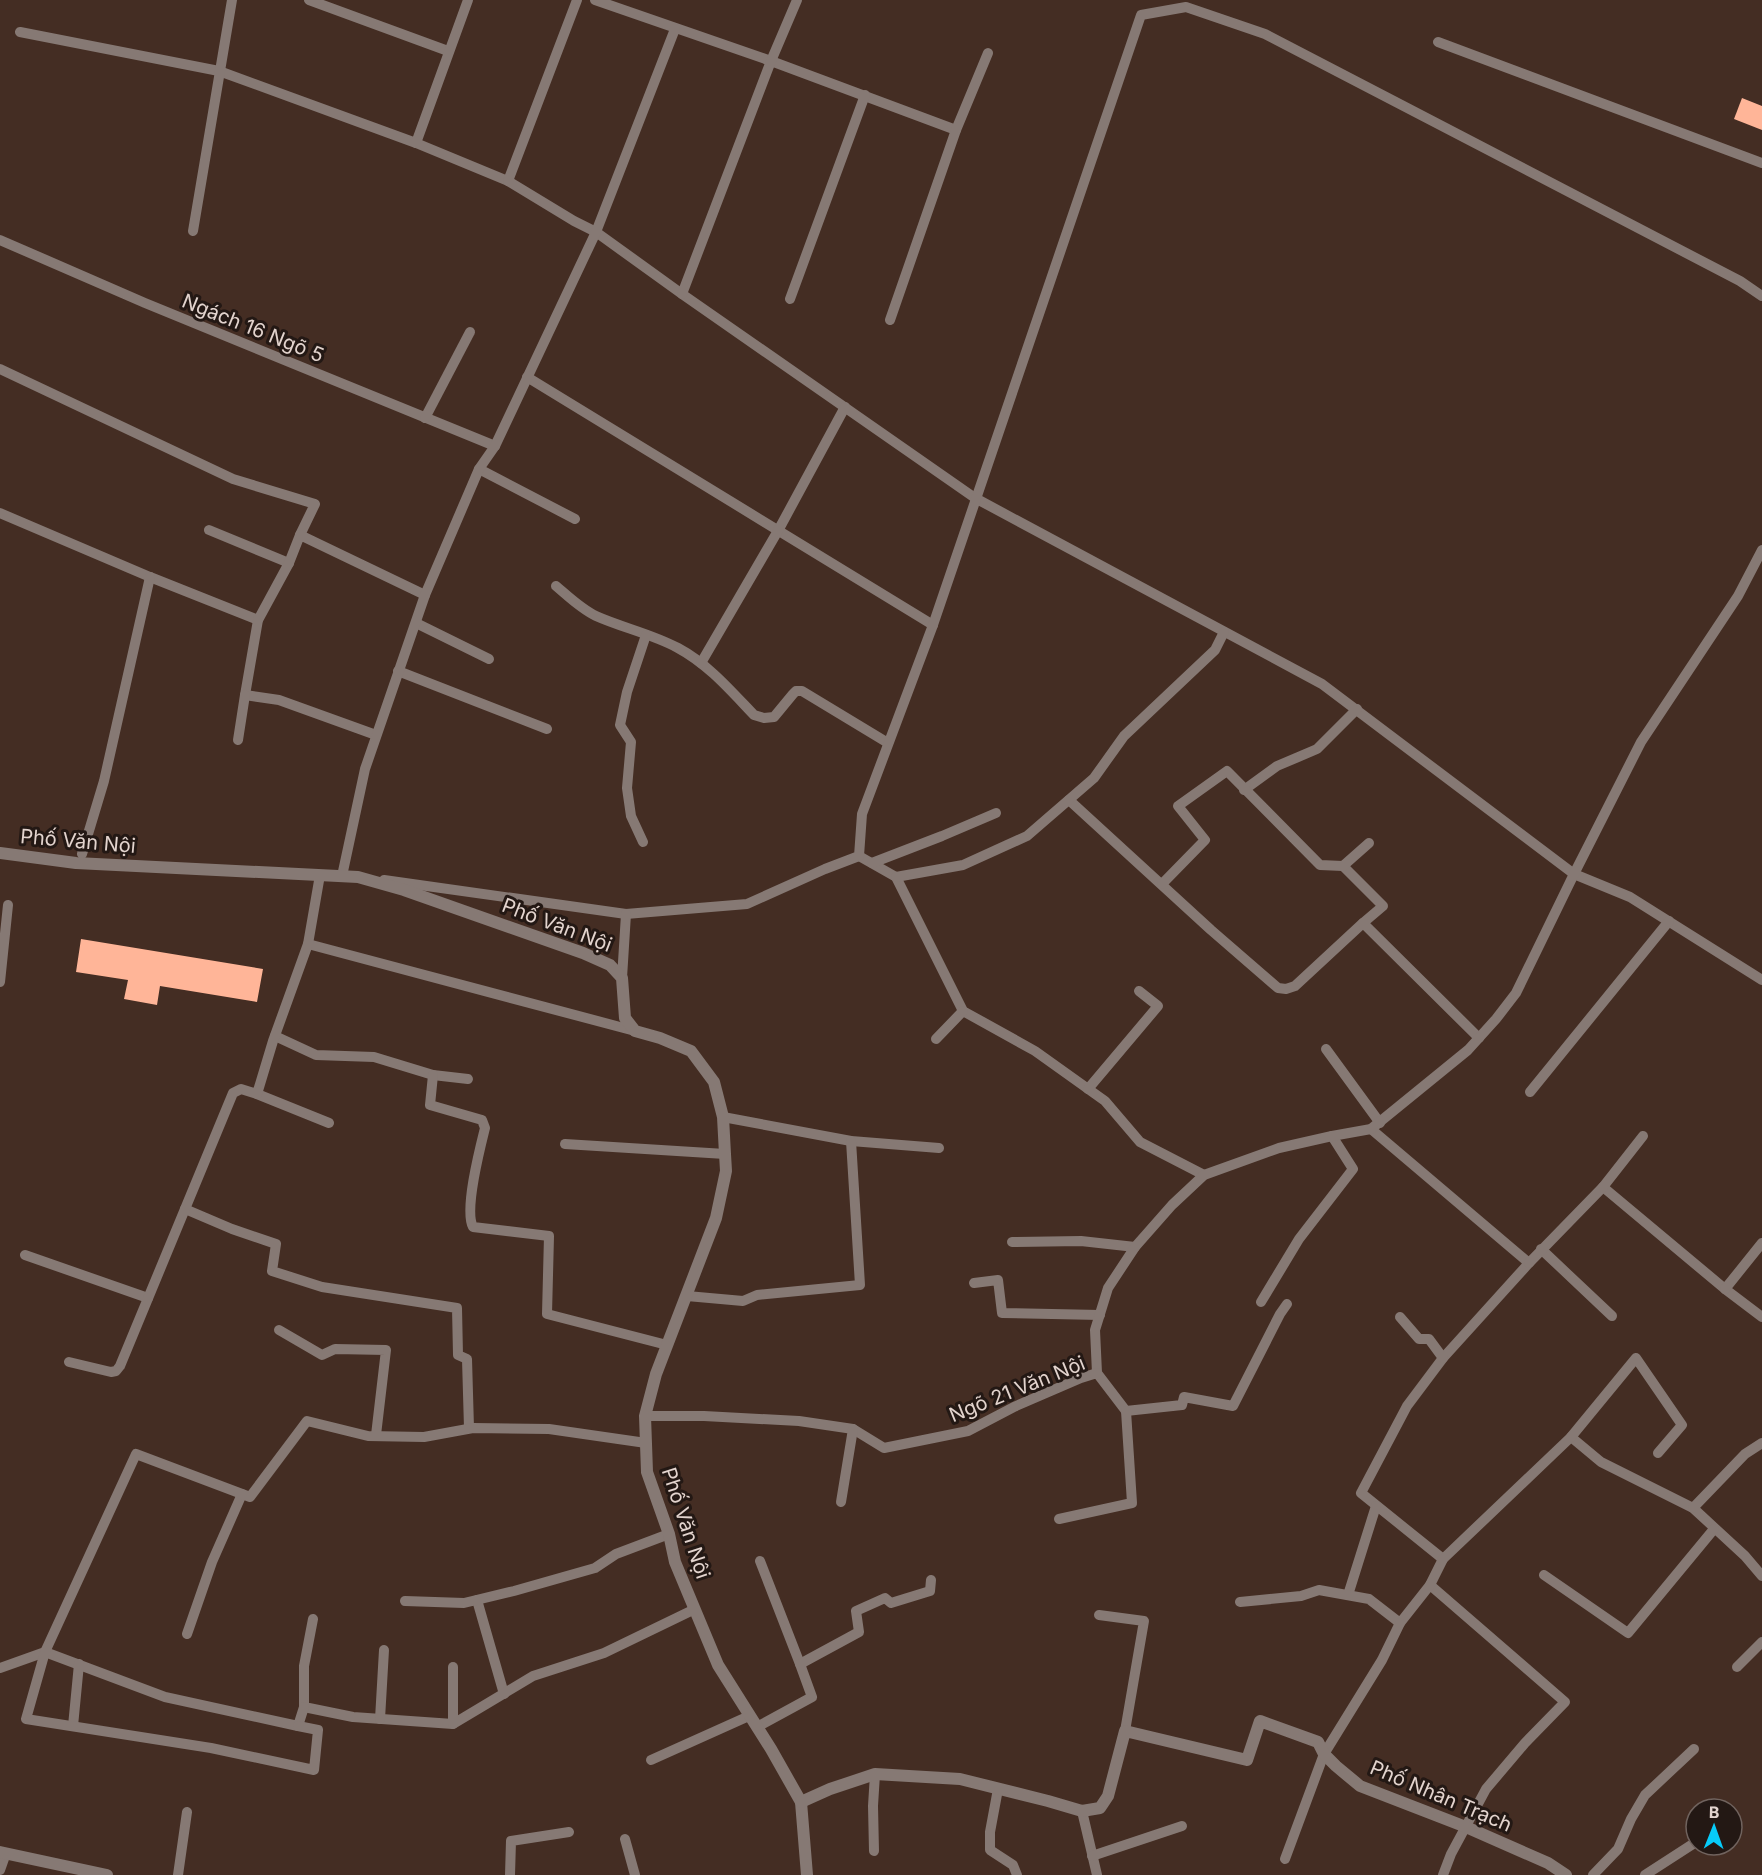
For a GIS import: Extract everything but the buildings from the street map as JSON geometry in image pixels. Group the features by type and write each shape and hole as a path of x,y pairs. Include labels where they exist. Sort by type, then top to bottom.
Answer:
{"street":[{"name":"Phố Văn Nội","path":"1,853 76,863 358,877 404,890 583,953 610,965 622,978 625,1018 635,1031 660,1038 691,1051 714,1082 723,1118 726,1172 716,1218 656,1374 645,1416 647,1472 669,1534 675,1562 718,1665 801,1802"},
{"name":"Phố Nhân Trạch","path":"1125,1731 1247,1760 1260,1720 1318,1742 1324,1754 1360,1786 1466,1827 1548,1863 1566,1875"},
{"path":"807,1875 801,1802 830,1789 875,1774 960,1779 1082,1811 1100,1808 1108,1796 1125,1731"},
{"path":"3,1853 107,1875"}],"lane":[{"path":"193,231 232,0"},
{"path":"309,0 448,51"},
{"path":"416,143 468,0"},
{"path":"508,181 577,0"},
{"path":"595,0 771,61 957,130"},
{"path":"682,294 771,61 797,0"},
{"path":"859,856 862,814 933,625 1141,15 1186,7 1265,34 1740,281 1762,296"},
{"path":"342,876 364,770 425,596 480,469 495,446 596,232 675,28"},
{"path":"20,32 219,71 416,143 508,181 596,232 975,498 1322,684 1574,874 1630,897 1762,980"},
{"path":"1438,42 1762,163"},
{"path":"890,320 957,130 988,53"},
{"path":"790,299 865,95"},
{"name":"Ngách 16 Ngõ 5","path":"0,240 145,303 495,446"},
{"path":"425,418 470,332"},
{"path":"0,369 233,479 315,504 289,563 258,620 238,740"},
{"path":"527,377 933,625"},
{"path":"701,663 779,529 845,407"},
{"path":"480,469 575,519"},
{"path":"0,513 258,620"},
{"path":"209,530 289,563"},
{"path":"300,535 425,596"},
{"path":"1097,1374 1095,1330 1108,1288 1135,1247 1172,1205 1204,1175 1279,1148 1375,1126 1468,1050 1496,1019 1516,993 1641,742 1738,596 1762,550"},
{"path":"82,854 104,781 150,577"},
{"path":"556,586 595,616 679,649 701,663 754,715 764,718 774,717 796,691 802,691 888,743"},
{"path":"416,623 489,659"},
{"path":"896,877 963,865 1027,836 1094,778 1124,736 1215,650 1224,632"},
{"path":"643,842 631,816 627,788 630,742 620,725 627,692 646,635"},
{"path":"398,671 547,729"},
{"path":"246,695 279,700 376,735"},
{"path":"1244,790 1277,766 1317,749 1357,709"},
{"path":"1069,800 1211,930 1278,988 1286,989 1295,986 1383,906 1343,866 1320,865 1227,771 1178,806 1205,840 1162,884"},
{"path":"872,863 996,813"},
{"path":"1343,866 1369,843"},
{"path":"358,877 626,914 747,904 859,856 896,877 963,1011 1035,1051 1105,1101 1140,1142 1204,1175"},
{"path":"257,1094 308,944 320,875"},
{"path":"0,982 8,905"},
{"path":"622,978 626,914"},
{"path":"1530,1092 1669,921"},
{"path":"1363,923 1479,1038"},
{"path":"308,944 635,1031"},
{"path":"1088,1089 1158,1005 1139,991"},
{"path":"936,1039 963,1011"},
{"path":"275,1036 316,1055 374,1057 433,1075 468,1079"},
{"path":"1326,1049 1375,1126 1529,1263"},
{"path":"433,1075 430,1105 482,1120 485,1128 472,1193 470,1221 473,1227 549,1236 547,1314 667,1345"},
{"path":"69,1362 111,1372 116,1371 120,1366 236,1090 241,1089 257,1094 329,1123"},
{"path":"723,1118 851,1141 939,1148"},
{"path":"1261,1302 1299,1239 1353,1169 1332,1136"},
{"path":"1443,1558 1361,1493 1407,1406 1443,1358 1541,1249 1603,1187 1643,1136"},
{"path":"687,1296 743,1301 757,1295 860,1285 851,1141"},
{"path":"565,1144 725,1154"},
{"path":"1603,1187 1762,1317"},
{"path":"185,1209 276,1244 272,1271 322,1287 457,1308 458,1355 467,1359 469,1428"},
{"path":"1012,1242 1081,1241 1135,1247"},
{"path":"1725,1289 1762,1243"},
{"path":"1541,1249 1612,1316"},
{"path":"25,1255 148,1298"},
{"path":"974,1283 998,1280 1002,1313 1100,1315"},
{"path":"1059,1519 1132,1503 1126,1411 1182,1405 1184,1397 1233,1406 1287,1304"},
{"path":"1400,1317 1419,1339 1430,1340 1443,1358"},
{"path":"279,1330 322,1355 335,1349 386,1350 376,1435"},
{"path":"1285,1859 1324,1754 1382,1660 1400,1623 1430,1585 1443,1558 1571,1437 1636,1358 1682,1425 1658,1453"},
{"name":"Ngõ 21 Văn Nội","path":"645,1416 704,1416 799,1421 854,1429 884,1448 968,1431 1016,1406 1081,1378 1097,1374 1126,1411"},
{"path":"0,1668 45,1652 165,1697 318,1730 314,1770 211,1748 26,1719 45,1652 136,1454 250,1497 307,1421 368,1436 424,1437 469,1428 549,1429 646,1443"},
{"path":"841,1502 854,1429"},
{"path":"1571,1437 1601,1462 1693,1508 1762,1575"},
{"path":"1693,1508 1745,1454 1762,1443"},
{"path":"187,1634 212,1562 242,1494"},
{"path":"1348,1595 1377,1506"},
{"path":"1544,1575 1628,1633 1714,1529"},
{"path":"405,1601 464,1603 477,1600 595,1568 616,1554 669,1534"},
{"path":"757,1727 812,1697 760,1561"},
{"path":"800,1664 859,1632 856,1611 885,1598 891,1603 930,1591 931,1580"},
{"path":"1430,1585 1564,1702 1490,1783 1451,1854 1443,1875"},
{"path":"1240,1602 1302,1596 1319,1590 1369,1599 1400,1623"},
{"path":"477,1600 504,1694"},
{"path":"304,1707 353,1717 453,1724 533,1676 604,1653 694,1609"},
{"path":"1099,1615 1144,1621 1125,1731"},
{"path":"298,1726 304,1707 304,1666 314,1619"},
{"path":"1737,1667 1762,1642"},
{"path":"380,1719 384,1650"},
{"path":"73,1726 79,1664"},
{"path":"453,1667 453,1724"},
{"path":"651,1760 749,1716"},
{"path":"1593,1875 1618,1849 1645,1795 1694,1749"},
{"path":"874,1851 875,1774"},
{"path":"998,1789 990,1832 990,1850 1013,1865 1017,1875"},
{"path":"1082,1811 1097,1875"},
{"path":"178,1875 187,1812"},
{"path":"1092,1856 1182,1826"},
{"path":"510,1875 511,1840 569,1832"},
{"path":"625,1839 635,1875"},
{"path":"1645,1875 1684,1850"},
{"path":"0,1870 3,1853"}]}
